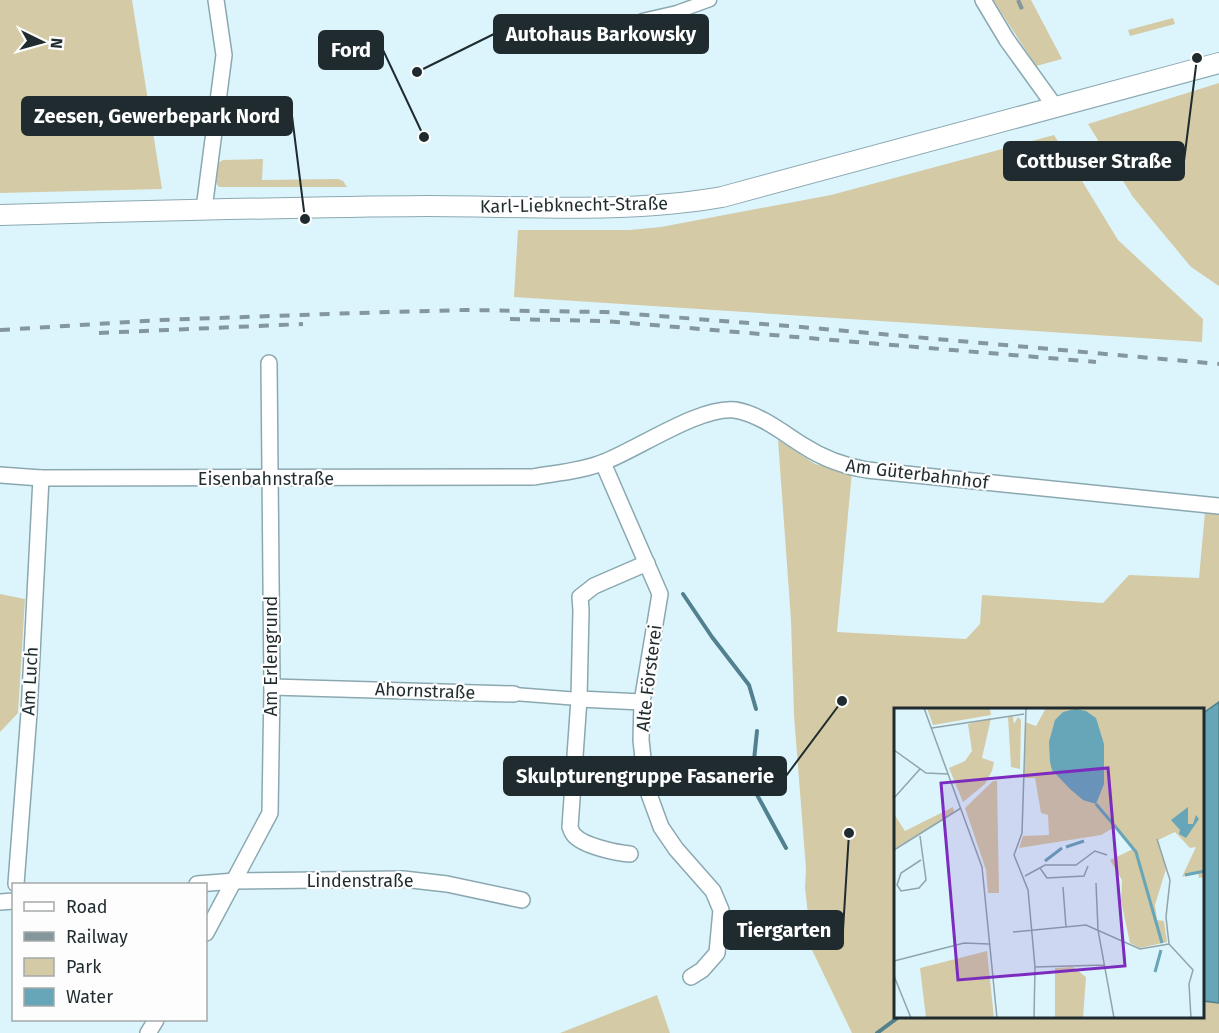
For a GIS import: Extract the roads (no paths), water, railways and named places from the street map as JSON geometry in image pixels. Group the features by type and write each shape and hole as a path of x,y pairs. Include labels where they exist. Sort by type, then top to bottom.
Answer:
{"street":[{"path":"204,209 224,56 216,0"},
{"path":"616,36 637,31 642,20 677,12 710,0"},
{"path":"983,0 1007,40 1056,108"},
{"name":"Karl-Liebknecht-Straße","path":"0,214 358,206 682,204 722,196 1219,63"},
{"name":"Am Erlengrund","path":"207,931 270,813 272,687 269,363"},
{"name":"Am Güterbahnhof","path":"533,477 603,463 684,423 723,410 735,410 747,413 772,426 840,465 867,471 1219,506"},
{"name":"Alte Försterei","path":"603,463 660,594 642,702 642,760 646,786 661,827 676,849 713,891 721,910 717,953 702,970 691,977"},
{"name":"Eisenbahnstraße","path":"0,475 41,478 271,479 533,477"},
{"name":"Am Luch","path":"16,883 29,713 41,478"},
{"path":"630,854 585,843 575,836 570,826 579,699 582,610 580,597 594,586 647,563"},
{"name":"Ahornstraße","path":"272,687 514,694 579,699"},
{"path":"579,699 642,702"},
{"name":"Lindenstraße","path":"207,884 235,881 403,879 447,884 522,900"}],"water":[{"path":"1219,702 1219,1003 1204,1001 1204,713"}],"waterway":[{"path":"683,594 749,685 756,709"},
{"path":"757,731 754,760 756,793 786,848"},
{"path":"877,1033 897,1018"}],"railway":[{"path":"1018,0 1026,18"},
{"path":"0,330 161,320 357,313 464,310 605,312 1219,364"},
{"path":"510,319 605,321 1096,362"},
{"path":"99,333 303,324"}],"place":[{"name":"Cottbuser Straße","path":"1197,58"},
{"name":"Autohaus Barkowsky","path":"417,72"},
{"name":"Ford","path":"424,137"},
{"name":"Zeesen, Gewerbepark Nord","path":"305,219"},
{"name":"Skulpturengruppe Fasanerie","path":"842,701"},
{"name":"Tiergarten","path":"849,833"}]}
